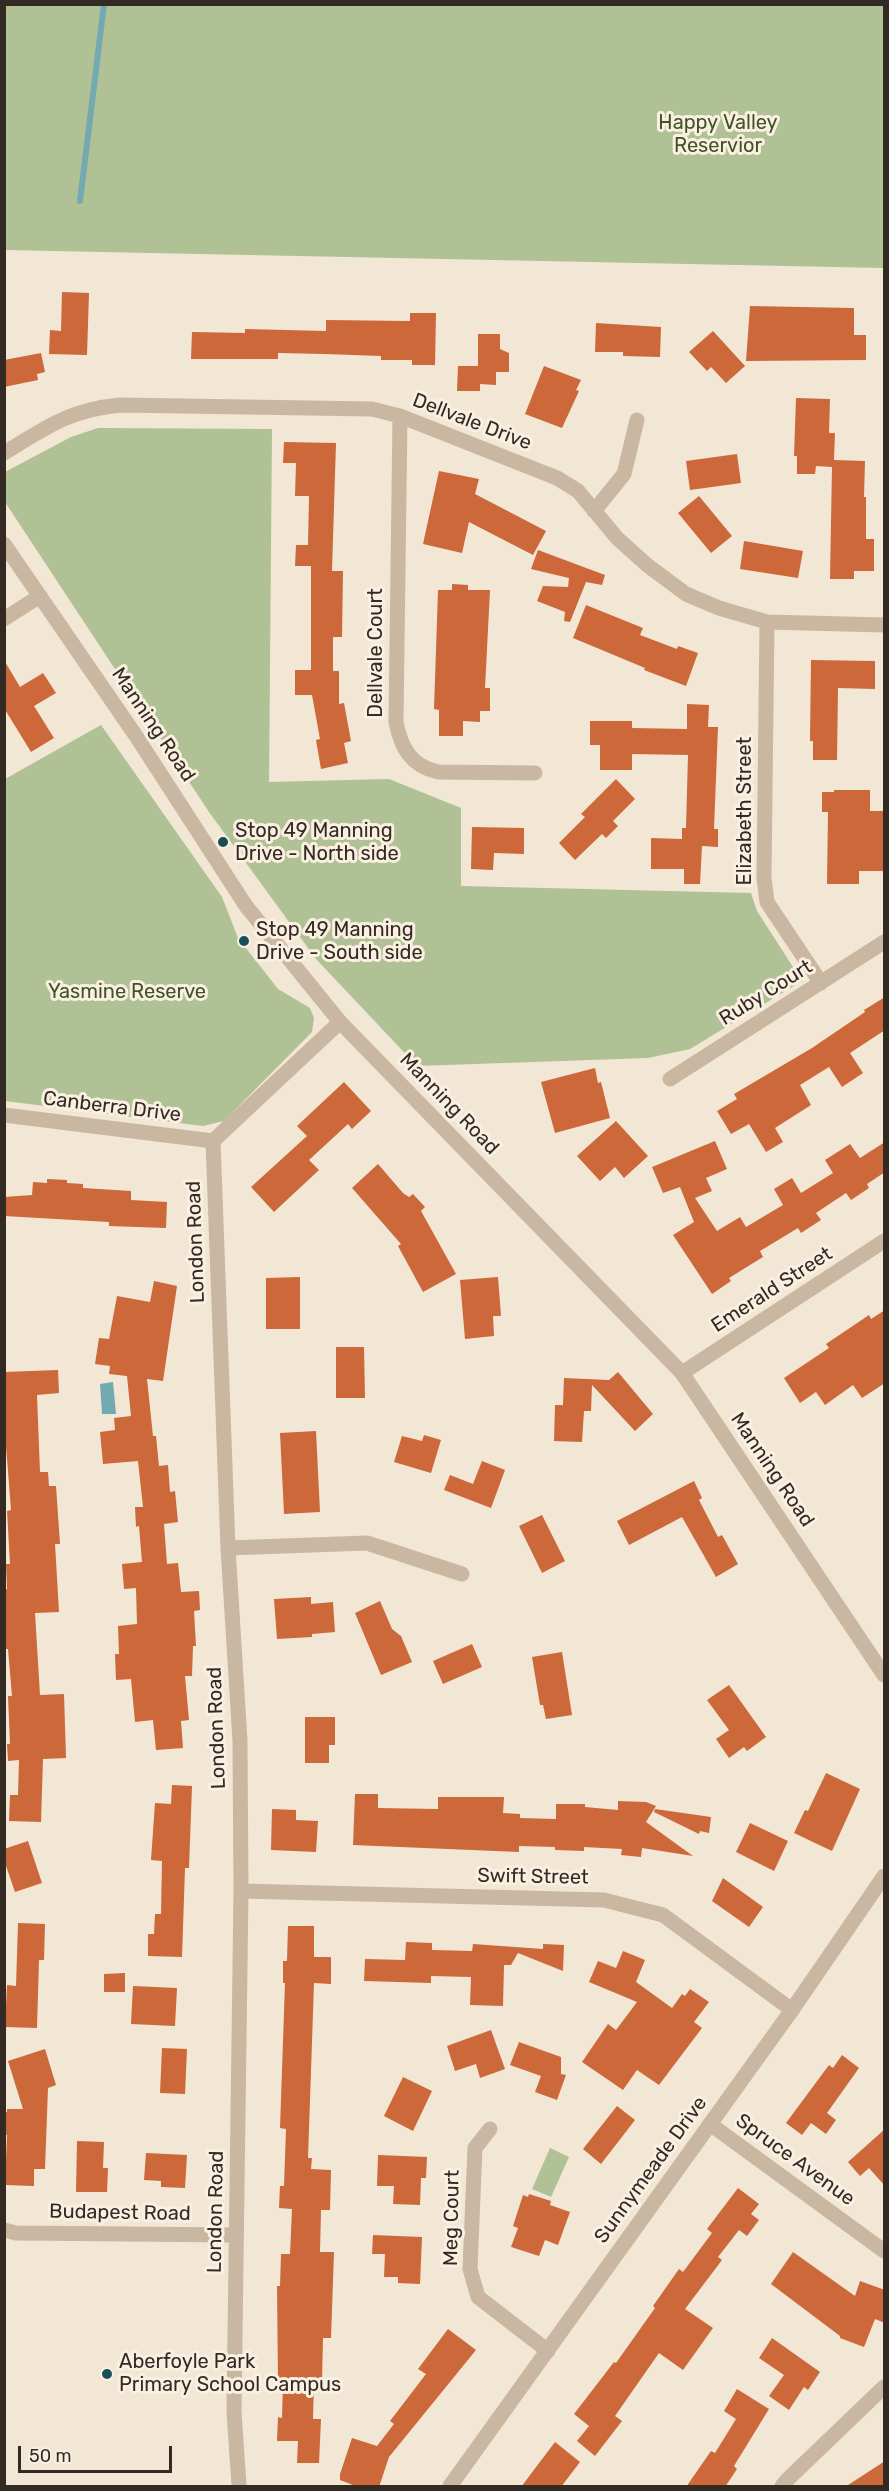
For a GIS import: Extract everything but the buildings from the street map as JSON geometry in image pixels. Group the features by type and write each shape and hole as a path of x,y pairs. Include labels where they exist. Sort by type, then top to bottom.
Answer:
{"street":[{"name":"Dellvale Drive","path":"4,453 62,418 93,407 372,409 400,416 557,478 578,491 618,538 647,565 686,594 719,608 767,622 885,625"},
{"name":"Dellvale Court","path":"400,416 396,722 400,741 411,759 426,770 535,773"},
{"path":"594,511 624,474 637,420"},
{"name":"Manning Road","path":"4,544 136,736 246,906 340,1022 682,1373 885,1675"},
{"path":"4,619 40,596"},
{"name":"Elizabeth Street","path":"767,622 764,878 767,902 821,983"},
{"name":"Ruby Court","path":"670,1079 885,942"},
{"path":"213,1141 340,1022"},
{"name":"Canberra Drive","path":"4,1114 213,1141"},
{"name":"London Road","path":"213,1141 228,1548 240,1741 241,1891 234,2411 239,2487"},
{"name":"Emerald Street","path":"682,1373 885,1241"},
{"path":"228,1548 367,1543 462,1574"},
{"name":"Sunnymeade Drive","path":"450,2487 792,2010 885,1876"},
{"name":"Swift Street","path":"241,1891 604,1900 663,1915 792,2010"},
{"name":"Spruce Avenue","path":"710,2124 885,2251"},
{"name":"Meg Court","path":"490,2129 475,2148 470,2269 478,2297 548,2351"},
{"name":"Budapest Road","path":"4,2229 16,2233 236,2235"},
{"path":"782,2487 885,2387"}],"green space":[{"name":"Happy Valley Reservior","path":"5,4 884,5 884,268 5,250"},
{"path":"98,428 272,429 269,782 389,779 461,808 461,886 751,893 757,911 802,981 690,1049 648,1058 417,1066 316,959 209,812 5,502 5,472 71,437"},
{"name":"Yasmine Reserve","path":"101,725 222,897 238,938 278,989 310,1008 314,1018 312,1032 224,1121 203,1126 5,1101 5,779"},
{"path":"550,2148 569,2157 551,2197 532,2189"}],"water":[{"path":"113,1382 116,1414 102,1414 100,1384"}],"waterway":[{"path":"80,201 104,4"}],"place":[{"name":"Stop 49 Manning Drive - North side","path":"223,842"},
{"name":"Stop 49 Manning Drive - South side","path":"244,941"},
{"name":"Aberfoyle Park Primary School Campus","path":"107,2374"}]}
